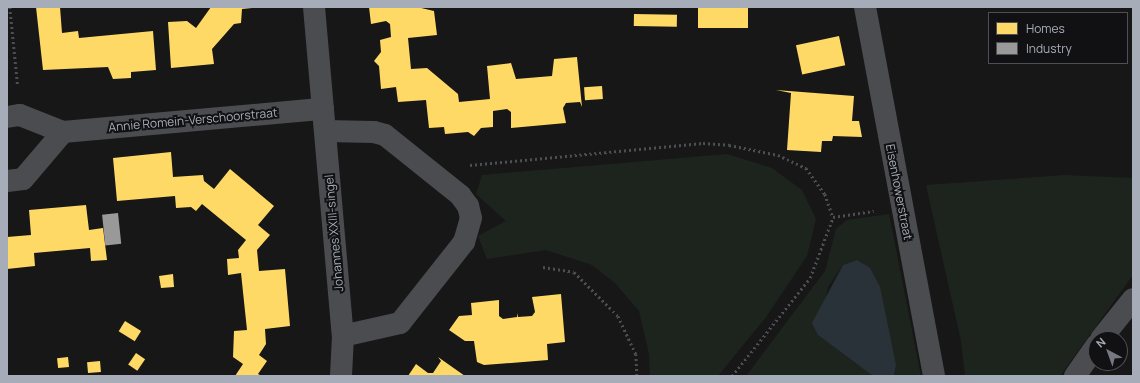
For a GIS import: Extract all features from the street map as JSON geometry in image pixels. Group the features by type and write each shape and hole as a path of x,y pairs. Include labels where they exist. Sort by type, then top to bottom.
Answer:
{"street":[{"name":"Johannes XXIII-singel","path":"314,7 343,336 340,376"},
{"name":"Eisenhowerstraat","path":"865,7 934,376"},
{"name":"Annie Romein-Verschoorstraat","path":"14,116 63,132 323,109"},
{"path":"325,131 374,132 385,135 428,169 468,206 469,230 464,242 400,323 343,336"},
{"path":"7,181 23,179 63,132"},
{"path":"1107,331 1133,299"},
{"path":"1075,376 1088,357"}],"path":[{"path":"10,7 14,116"},
{"path":"428,169 703,143 730,145 778,155 806,168 825,194 833,217 810,278 732,376"},
{"path":"833,217 902,206"},
{"path":"543,267 574,272 618,316 636,354 636,376"}],"shaded area":[{"path":"727,154 772,168 802,190 816,219 807,256 766,317 718,376 650,376 649,354 639,311 615,283 592,265 546,250 487,259 478,236 506,221 476,194 482,175"},
{"path":"1065,175 1133,178 1133,275 1093,331 1088,331 1088,337 1060,376 965,376 961,341 926,185"},
{"path":"889,214 921,376 894,376 896,365 857,260 843,265 828,287 818,335 873,376 746,376 825,271 836,229 847,220"},
{"path":"857,260 870,268 880,287 896,365 894,376 873,376 818,335 812,323 843,265"}],"building: Homes":[{"path":"36,7 60,7 62,33 78,31 79,38 153,31 156,70 131,72 131,78 113,79 108,67 43,70"},
{"path":"211,7 252,8 242,9 241,23 234,24 212,49 214,64 171,68 168,22 187,21 196,28"},
{"path":"369,7 417,7 434,11 437,35 408,38 411,69 427,68 458,94 459,102 490,99 487,66 511,63 516,79 552,76 554,59 577,57 582,107 580,102 566,103 563,108 566,123 511,128 511,112 507,109 493,111 493,127 481,128 474,136 468,132 445,134 444,127 429,128 426,100 398,102 396,87 381,89 379,66 374,61 381,52 380,40 391,37 390,24 386,21 371,24"},
{"path":"698,7 748,7 748,28 698,28"},
{"path":"634,14 677,15 677,27 634,26"},
{"path":"839,36 845,65 802,74 796,45"},
{"path":"602,86 603,99 585,100 584,87"},
{"path":"776,90 854,96 852,121 859,121 862,137 833,136 832,141 822,141 821,152 787,150 791,93"},
{"path":"171,152 173,177 203,175 204,181 214,189 230,169 274,206 258,225 270,235 257,250 259,271 285,269 290,326 265,329 266,344 259,355 267,361 258,374 262,376 235,376 243,364 233,357 234,331 247,330 241,273 228,275 227,259 239,258 238,250 246,240 202,204 196,211 191,207 176,208 175,196 117,201 113,158"},
{"path":"86,205 89,230 103,228 107,260 91,261 90,248 34,253 35,266 7,269 7,237 31,235 29,210"},
{"path":"173,274 174,287 161,288 159,276"},
{"path":"561,294 565,342 547,344 548,360 484,365 477,362 474,341 465,341 449,330 459,316 472,315 471,303 499,300 499,316 503,319 517,317 517,313 518,317 532,316 535,312 532,297"},
{"path":"125,321 141,331 135,341 119,331"},
{"path":"136,353 145,359 137,371 128,365"},
{"path":"68,357 69,367 58,368 57,358"},
{"path":"438,357 465,376 408,376 416,364 428,373 433,373 441,361"},
{"path":"100,361 101,372 88,373 87,362"}],"building: Industry":[{"path":"118,213 121,244 105,246 102,215"}]}
